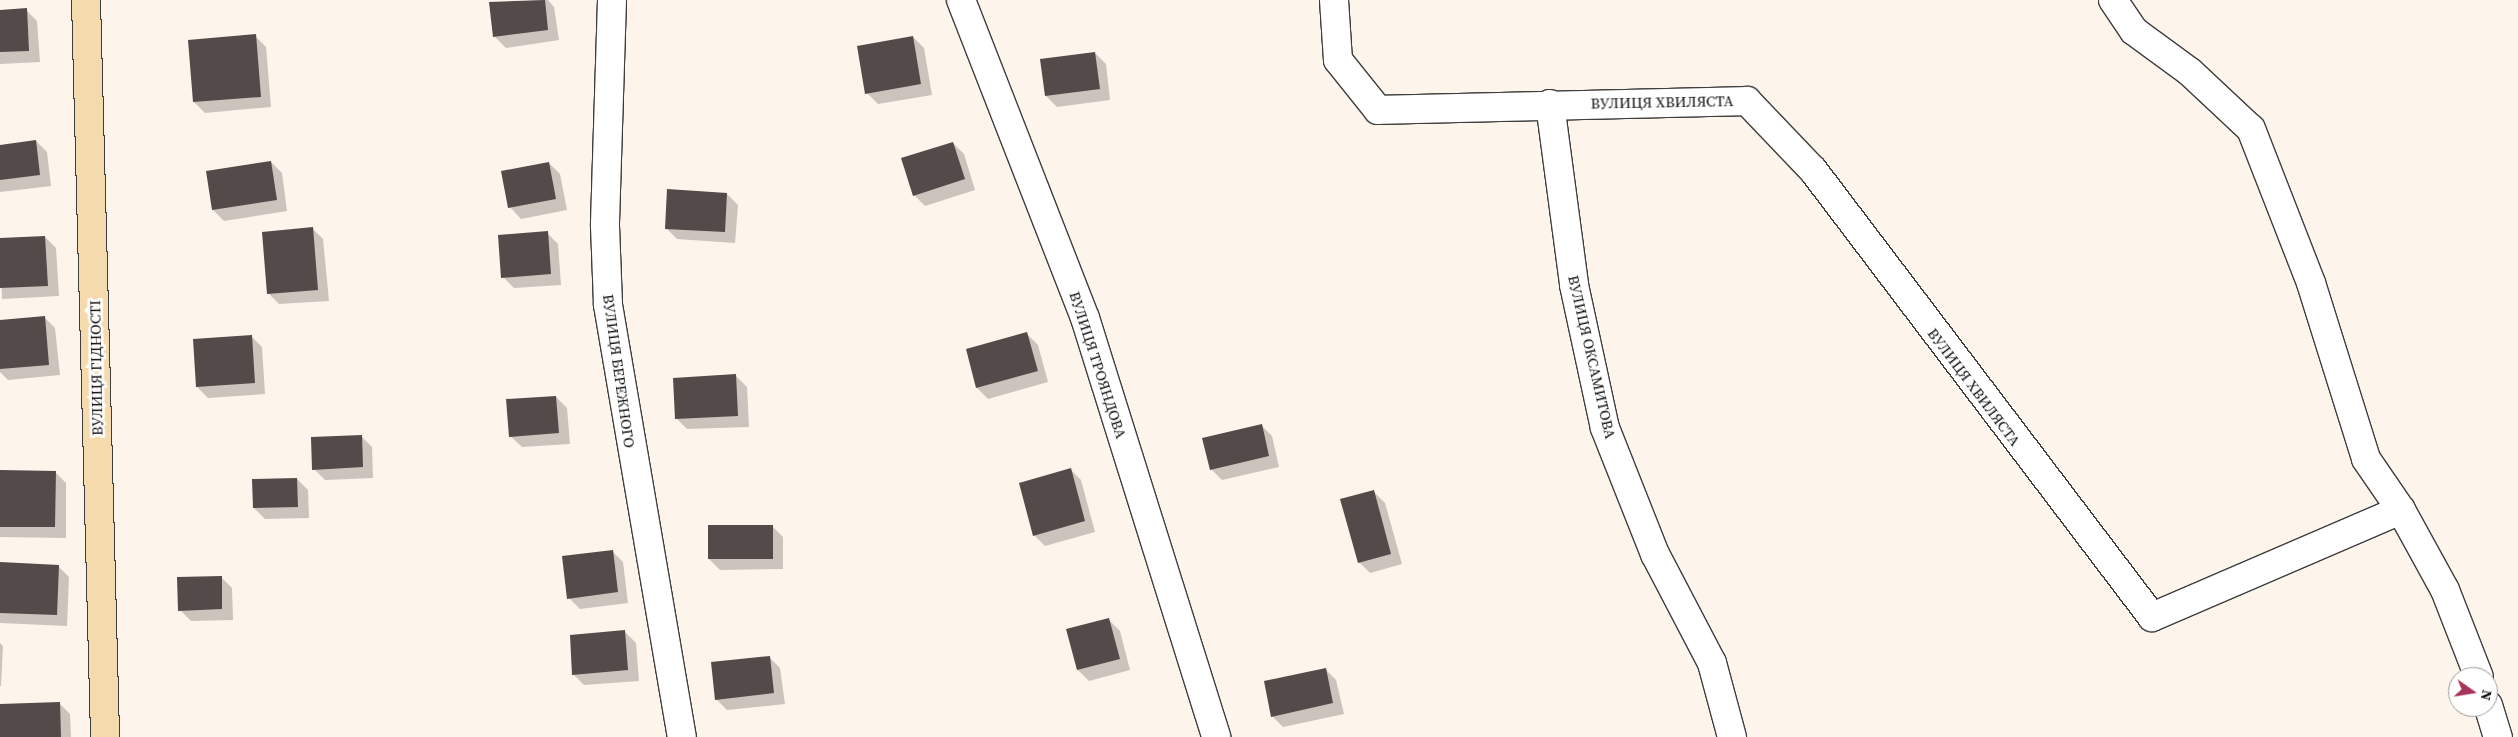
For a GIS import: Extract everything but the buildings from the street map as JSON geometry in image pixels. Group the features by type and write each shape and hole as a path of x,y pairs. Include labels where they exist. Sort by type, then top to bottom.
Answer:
{"street":[{"name":"ВУЛИЦЯ ГІДНОСТІ","path":"86,0 105,737"},
{"name":"ВУЛИЦЯ БЕРЕЖНОГО","path":"612,0 605,226 608,305 623,413 653,552 682,737"},
{"name":"ВУЛИЦЯ ТРОЯНДОВА","path":"961,0 1085,318 1216,737"},
{"path":"1334,0 1338,60 1378,110 1550,104"},
{"path":"2113,0 2134,31 2190,72 2251,129 2311,283 2366,459 2401,510 2445,590 2475,667"},
{"name":"ВУЛИЦЯ ХВИЛЯСТА","path":"1550,104 1747,101 1813,170 2152,617 2401,510"},
{"name":"ВУЛИЦЯ ОКСАМИТОВА","path":"1550,104 1574,285 1605,428 1655,554 1712,663 1732,737"},
{"path":"2492,717 2498,737"}]}
